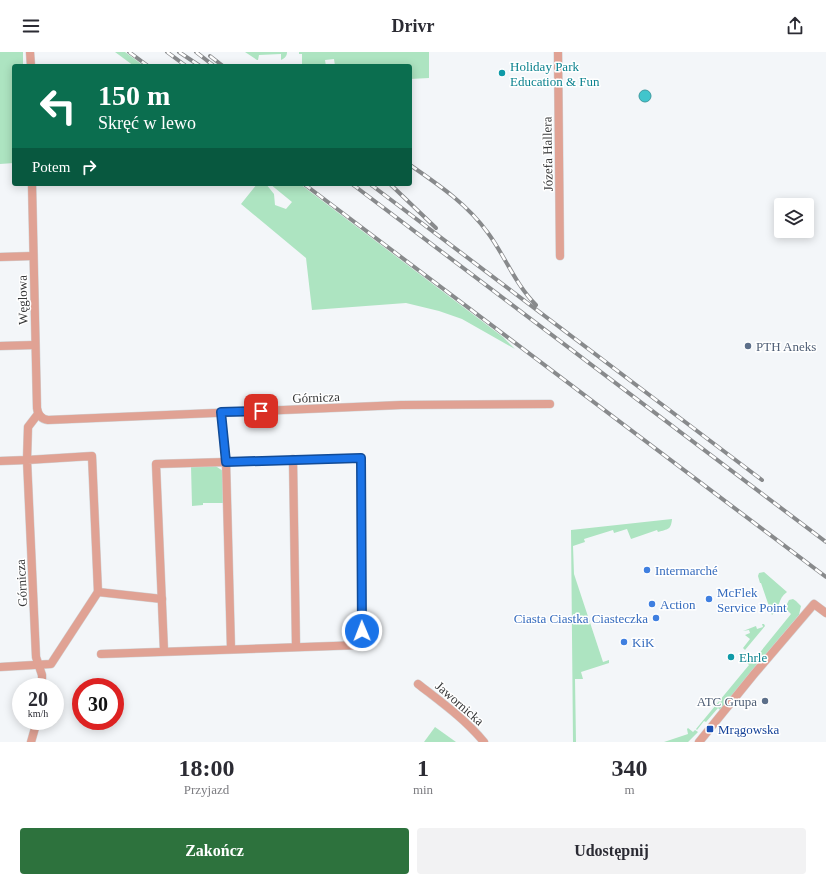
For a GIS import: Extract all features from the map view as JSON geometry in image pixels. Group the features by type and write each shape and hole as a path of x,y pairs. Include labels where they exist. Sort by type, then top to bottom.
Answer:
{"street":[{"path":"30,52 31,64"},
{"name":"Józefa Hallera","path":"558,52 560,256"},
{"name":"Węglowa","path":"32,186 38,414"},
{"path":"0,257 33,256"},
{"path":"0,346 35,345"},
{"name":"Górnicza","path":"42,678 36,657 27,460 28,427 38,414 48,420 401,405 550,404"},
{"path":"221,412 226,462 230,649"},
{"path":"0,461 92,456 98,592 51,664 0,667"},
{"path":"101,654 296,646 362,645 361,458 156,464 164,651"},
{"path":"293,459 296,646"},
{"path":"98,592 162,599"},
{"path":"699,742 814,604 826,614"},
{"name":"Jawornicka","path":"418,684 448,707 477,733 484,742"},
{"path":"31,742 34,730"}],"green space":[{"path":"0,52 23,52 23,64 12,64 12,163 0,164"},
{"path":"115,52 125,52 141,64 131,64"},
{"path":"245,52 287,52 287,55 281,60 281,54 259,55 257,60"},
{"path":"299,52 429,52 429,78 412,79 412,64 335,64 334,59 325,60 326,64 302,64 302,54 299,54"},
{"path":"255,186 268,186 274,194 275,205 286,209 292,202 272,186 303,186 503,337 515,349 462,319 439,311 406,303 312,310 306,258 241,204"},
{"path":"214,465 223,471 224,503 203,503 203,505 192,506 191,466"},
{"path":"672,519 670,527 658,532 657,530 631,539 627,529 614,533 613,530 584,539 585,542 573,546 574,574 603,662 609,660 609,663 581,672 583,679 575,679 576,742 573,742 571,530"},
{"path":"764,572 787,592 772,615 758,576 759,573"},
{"path":"793,599 801,606 799,615 720,710 718,708 697,730 696,729 749,665 745,661 748,657 753,661 791,614 787,610 787,604 789,600"},
{"path":"762,624 765,626 745,650 743,648 750,639 745,635 750,633 749,630 743,631 756,626 757,629 763,627"},
{"path":"435,727 456,742 424,742"},
{"path":"688,728 693,732 695,730 698,732 688,742 664,742 688,734"}],"water":[{"path":"645,90 649,92 651,96 649,100 645,102 641,100 639,96 641,92"}],"railway":[{"path":"129,52 145,64"},
{"path":"167,52 183,64"},
{"path":"179,52 197,64"},
{"path":"196,52 211,64"},
{"path":"210,56 220,64"},
{"path":"412,166 462,204 480,223 494,242 522,288 536,305"},
{"path":"307,186 826,577"},
{"path":"355,186 826,542"},
{"path":"373,186 762,480"},
{"path":"392,186 436,228"}],"place":[{"name":"Holiday Park Education & Fun","path":"502,73"},
{"name":"PTH Aneks","path":"748,346"},
{"name":"Intermarché","path":"647,570"},
{"name":"McFlek Service Point","path":"709,599"},
{"name":"Action","path":"652,604"},
{"name":"Ciasta Ciastka Ciasteczka","path":"656,618"},
{"name":"KiK","path":"624,642"},
{"name":"Ehrle","path":"731,657"},
{"name":"ATC Grupa","path":"765,701"},
{"name":"Mrągowska","path":"710,729"}],"route":[{"path":"261,411 221,412 226,462 361,458 362,631"}]}
